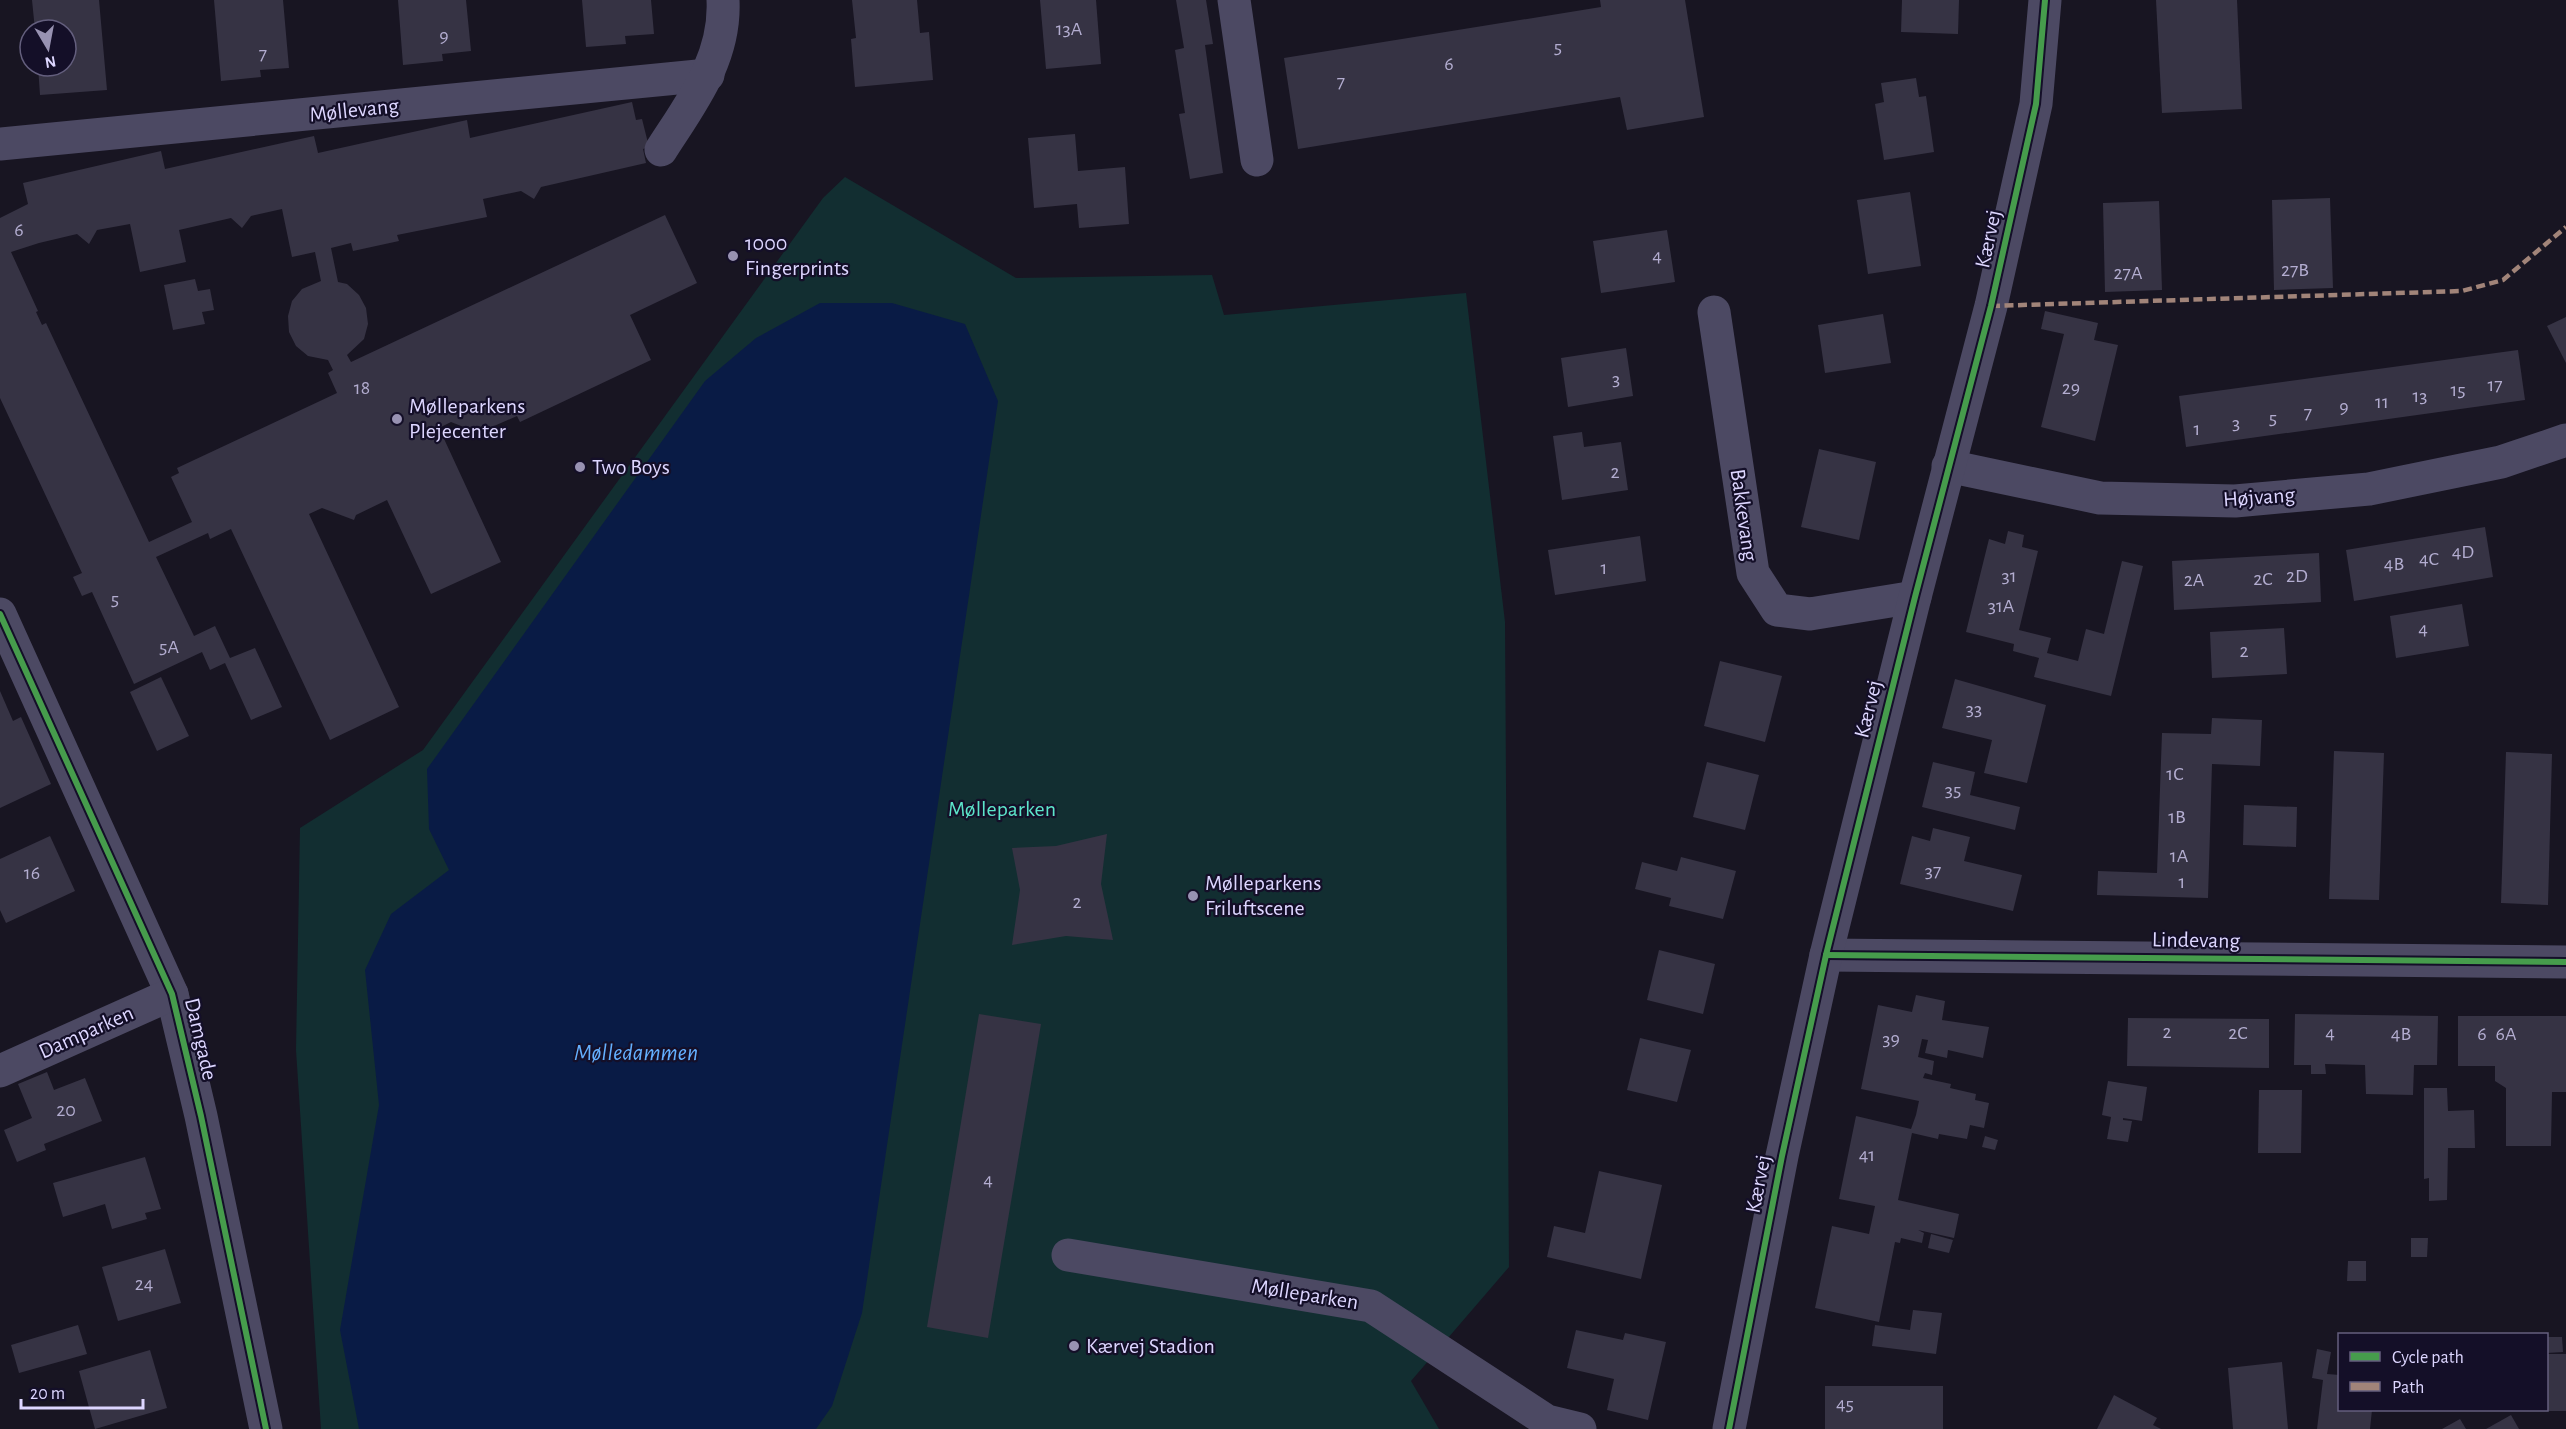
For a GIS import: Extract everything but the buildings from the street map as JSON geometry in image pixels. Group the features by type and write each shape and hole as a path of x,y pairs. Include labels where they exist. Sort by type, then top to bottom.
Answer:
{"street":[{"path":"662,150 708,75 724,24 723,0"},
{"path":"1234,0 1257,160"},
{"name":"Kærvej","path":"1729,1429 1782,1156 1826,955 1948,466 1991,306 2036,104 2045,0"},
{"name":"Møllevang","path":"0,144 708,75"},
{"name":"Bakkevang","path":"1714,312 1753,573 1777,610 1810,615 1915,597"},
{"name":"Højvang","path":"1948,466 2100,498 2235,501 2369,489 2501,462 2566,440"},
{"name":"Damgade","path":"0,614 172,994 201,1116 266,1429"},
{"name":"Lindevang","path":"1826,955 2566,962"},
{"name":"Damparken","path":"0,1071 172,994"},
{"name":"Mølleparken","path":"1068,1255 1371,1306 1547,1421 1580,1429"}],"green space":[{"name":"Mølleparken","path":"845,177 1016,278 1212,275 1224,315 1466,293 1505,622 1509,1267 1411,1381 1439,1429 321,1429 296,1050 300,828 423,750 823,198"}],"water":[{"name":"Mølledammen","path":"820,303 892,303 965,324 998,401 862,1313 832,1406 816,1429 359,1429 340,1330 379,1105 365,970 391,914 449,870 429,829 427,769 705,381 756,338"}],"marked path":[{"path":"1991,306 2462,291 2503,280 2566,227"}],"cycle path":[{"path":"1729,1429 1782,1156 1826,955 1915,597 1991,306 2036,104 2045,0"},
{"path":"0,614 172,994 201,1116 266,1429"},
{"path":"1826,955 2566,962"}],"place":[{"name":"1000 Fingerprints","path":"733,256"},
{"name":"Mølleparkens Plejecenter","path":"397,419"},
{"name":"Two Boys","path":"580,467"},
{"name":"Mølleparkens Friluftscene","path":"1193,896"},
{"name":"Kærvej Stadion","path":"1074,1346"}]}
